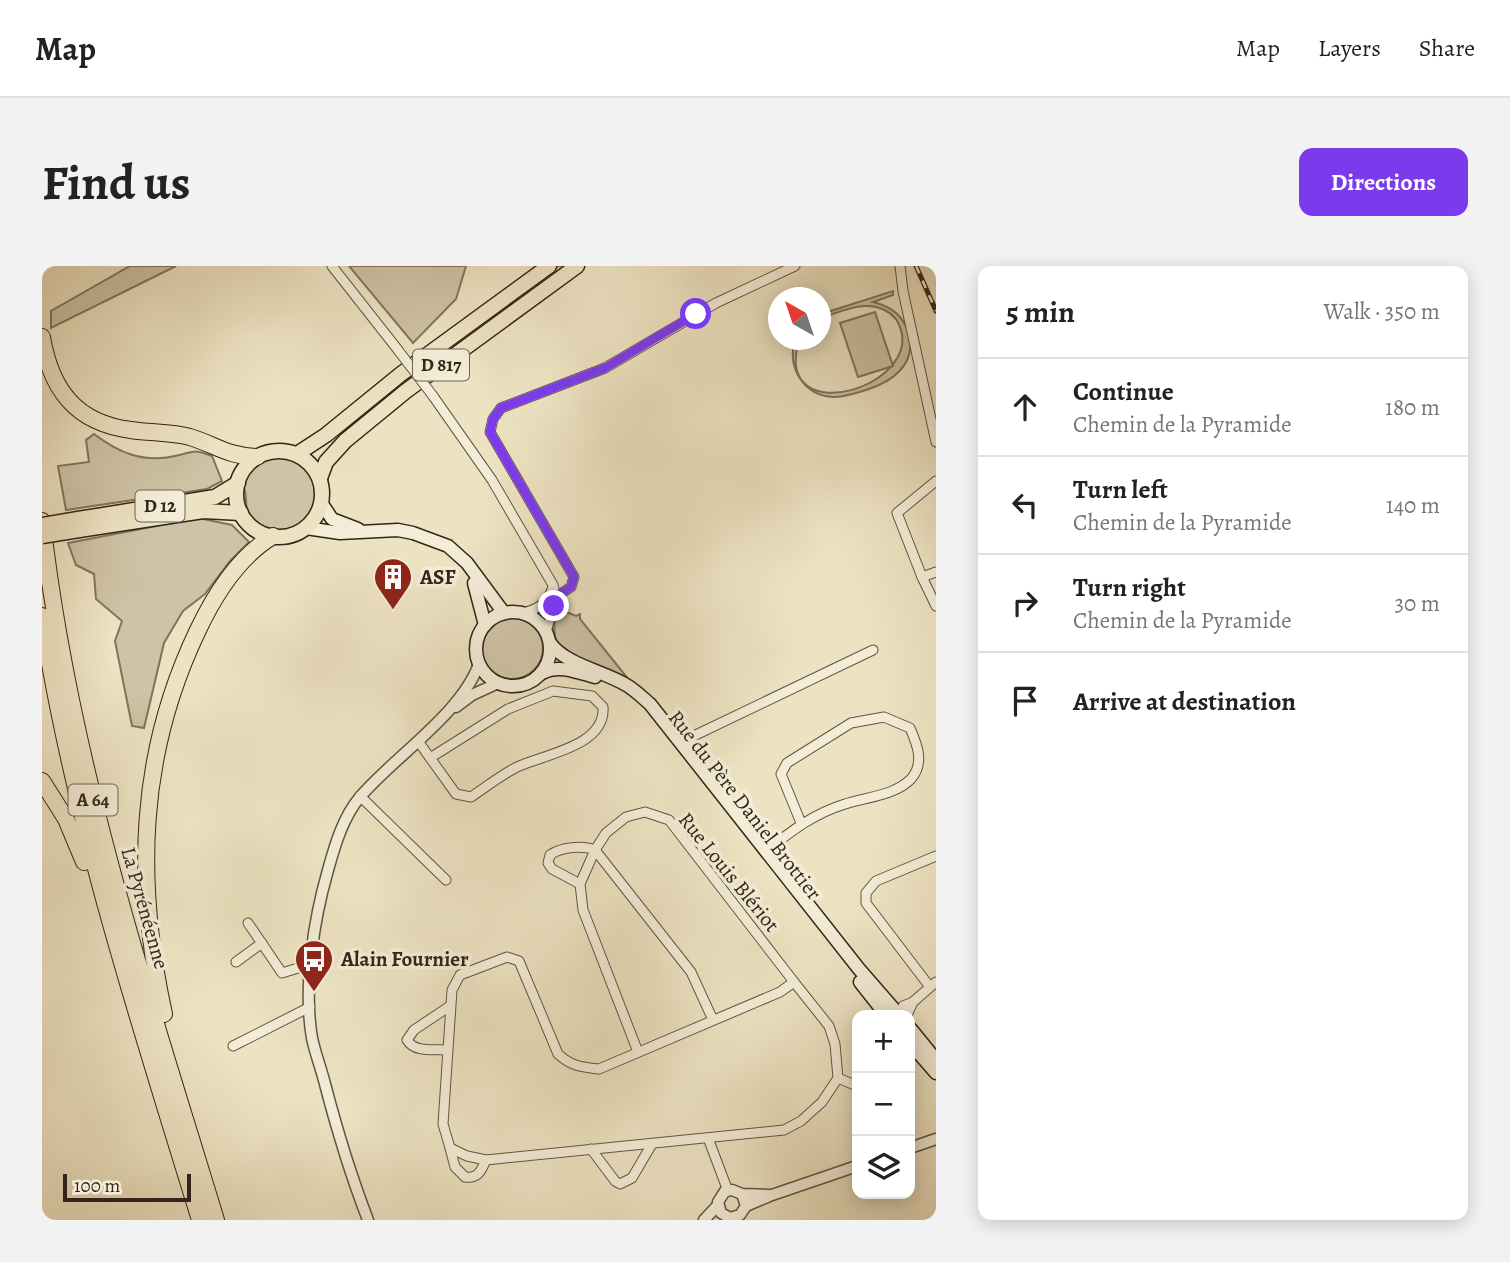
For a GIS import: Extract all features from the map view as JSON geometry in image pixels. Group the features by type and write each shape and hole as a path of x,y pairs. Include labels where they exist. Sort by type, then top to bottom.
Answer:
{"highway":[{"path":"42,337 53,379 77,408 95,420 113,427 190,438 231,454 257,457"},
{"name":"La Pyrénéenne","path":"42,519 74,722 118,893 216,1220"},
{"path":"173,1074 173,1053 158,986 145,895 146,824 155,758 170,696 202,620 233,572 247,556 273,537"},
{"name":"La Pyrénéenne","path":"42,617 57,708 95,872 200,1220"},
{"path":"42,781 66,819 83,862 95,872"}],"main road":[{"name":"D 817","path":"297,454 326,435 401,374 549,266"},
{"name":"D 817","path":"320,478 326,461 345,441 416,384 578,266"},
{"path":"276,450 297,454 307,460 320,478 322,504 318,513 306,528 285,537 273,537 254,529 241,513 237,503 237,482 248,464 257,457 276,450"},
{"name":"D 12","path":"42,536 78,524 215,496 237,482"},
{"path":"322,504 332,519 361,530"},
{"name":"D 12","path":"42,524 78,524 203,511 241,513"},
{"path":"306,528 340,533 398,530 449,546 467,563 504,613"},
{"path":"467,563 480,597 485,625"},
{"path":"520,612 535,619 548,638 548,663 542,673 529,683 514,687 498,683 485,674 479,664 477,642 485,625 504,613 520,612"},
{"name":"Rue du Père Daniel Brottier","path":"548,638 554,649 628,686 650,704 895,1010"},
{"name":"Rue du Père Daniel Brottier","path":"542,673 549,669 566,669 597,677 625,692 646,710 895,1010"},
{"path":"915,1034 936,1060"},
{"path":"915,1049 936,1073"}],"street":[{"path":"332,266 433,396 492,480 553,585 555,597 548,638"},
{"path":"555,597 571,587 574,577 490,432 493,419 501,408 605,368 716,303 795,266"},
{"path":"900,266 936,442"},
{"path":"936,481 897,513 936,606"},
{"path":"922,577 936,572"},
{"path":"520,612 536,609 545,603 553,585"},
{"path":"681,742 873,650"},
{"path":"368,1220 331,1109 312,1037 311,964 318,902 336,841 360,796 442,717 469,685 479,664"},
{"path":"442,717 472,695 498,683"},
{"path":"418,741 430,758 456,794 471,797 514,768 585,740 600,727 604,717 603,707 592,696 553,691 508,709 430,758"},
{"path":"766,851 800,823 845,804 881,796 911,779 917,766 919,749 910,728 884,717 851,723 787,763 781,774 800,823"},
{"path":"360,796 446,880"},
{"name":"Rue Louis Blériot","path":"580,884 595,850 606,834 626,817 645,812 669,820 829,1026 835,1044 838,1078"},
{"path":"638,1052 583,910 580,884 552,869 548,863 550,855 561,850 588,847 595,850 691,972 713,1020"},
{"path":"900,1010 933,984 866,903 866,893 876,881 936,856"},
{"path":"248,923 282,973 311,964"},
{"path":"236,962 262,943"},
{"path":"486,1160 481,1172 476,1176 465,1177 455,1167 443,1124 450,1006 452,990 460,975 506,957 519,961 558,1054 577,1067 599,1069 780,992 794,982"},
{"path":"447,1050 416,1049 407,1040 414,1030 450,1006"},
{"path":"233,1046 310,1007"},
{"path":"450,1148 467,1156 486,1160 784,1130 801,1121 822,1102 838,1078 852,1084"},
{"path":"708,1138 727,1191"},
{"path":"915,1146 936,1138"},
{"path":"591,1149 612,1178 620,1184 632,1178 652,1144"},
{"path":"713,1220 740,1215 746,1206 772,1195 852,1168"},
{"path":"727,1217 721,1213 718,1205 719,1197 727,1191 772,1195"},
{"path":"742,1194 746,1206"},
{"path":"704,1220 718,1205"}],"shaded area":[{"path":"130,266 176,266 51,328 51,311"},
{"path":"349,266 466,266 456,299 413,343"},
{"path":"558,266 569,266 339,434 391,390"},
{"path":"893,291 893,295 873,302 895,312 906,326 909,353 900,370 876,387 854,394 834,397 823,395 806,386 796,370 793,350 798,350 797,369 808,386 828,393 852,390 876,380 894,363 902,343 896,319 888,312 869,306 850,308 831,315 831,311"},
{"path":"875,312 893,366 858,377 840,323"},
{"path":"94,434 122,451 142,457 163,458 196,451 212,456 222,481 207,489 66,510 58,466 89,462 86,440"},
{"path":"279,455 302,463 314,477 316,493 312,509 301,522 287,531 270,531 250,516 243,485 256,465"},
{"path":"198,518 232,525 249,542 230,561 205,594 183,611 164,643 144,728 132,726 115,641 122,621 96,599 94,574 76,565 68,543"},
{"path":"564,611 576,616 580,614 580,619 633,685 580,661 562,649 556,639 554,625 555,615"},
{"path":"512,617 534,626 543,648 534,670 512,679 490,670 481,648 490,626"}],"railway":[{"path":"916,266 936,311"}],"place":[{"name":"ASF","path":"393,611"},
{"name":"Alain Fournier","path":"314,993"}],"route":[{"path":"554,606 555,597 571,587 574,577 490,432 493,419 501,408 605,368 696,314"}]}
